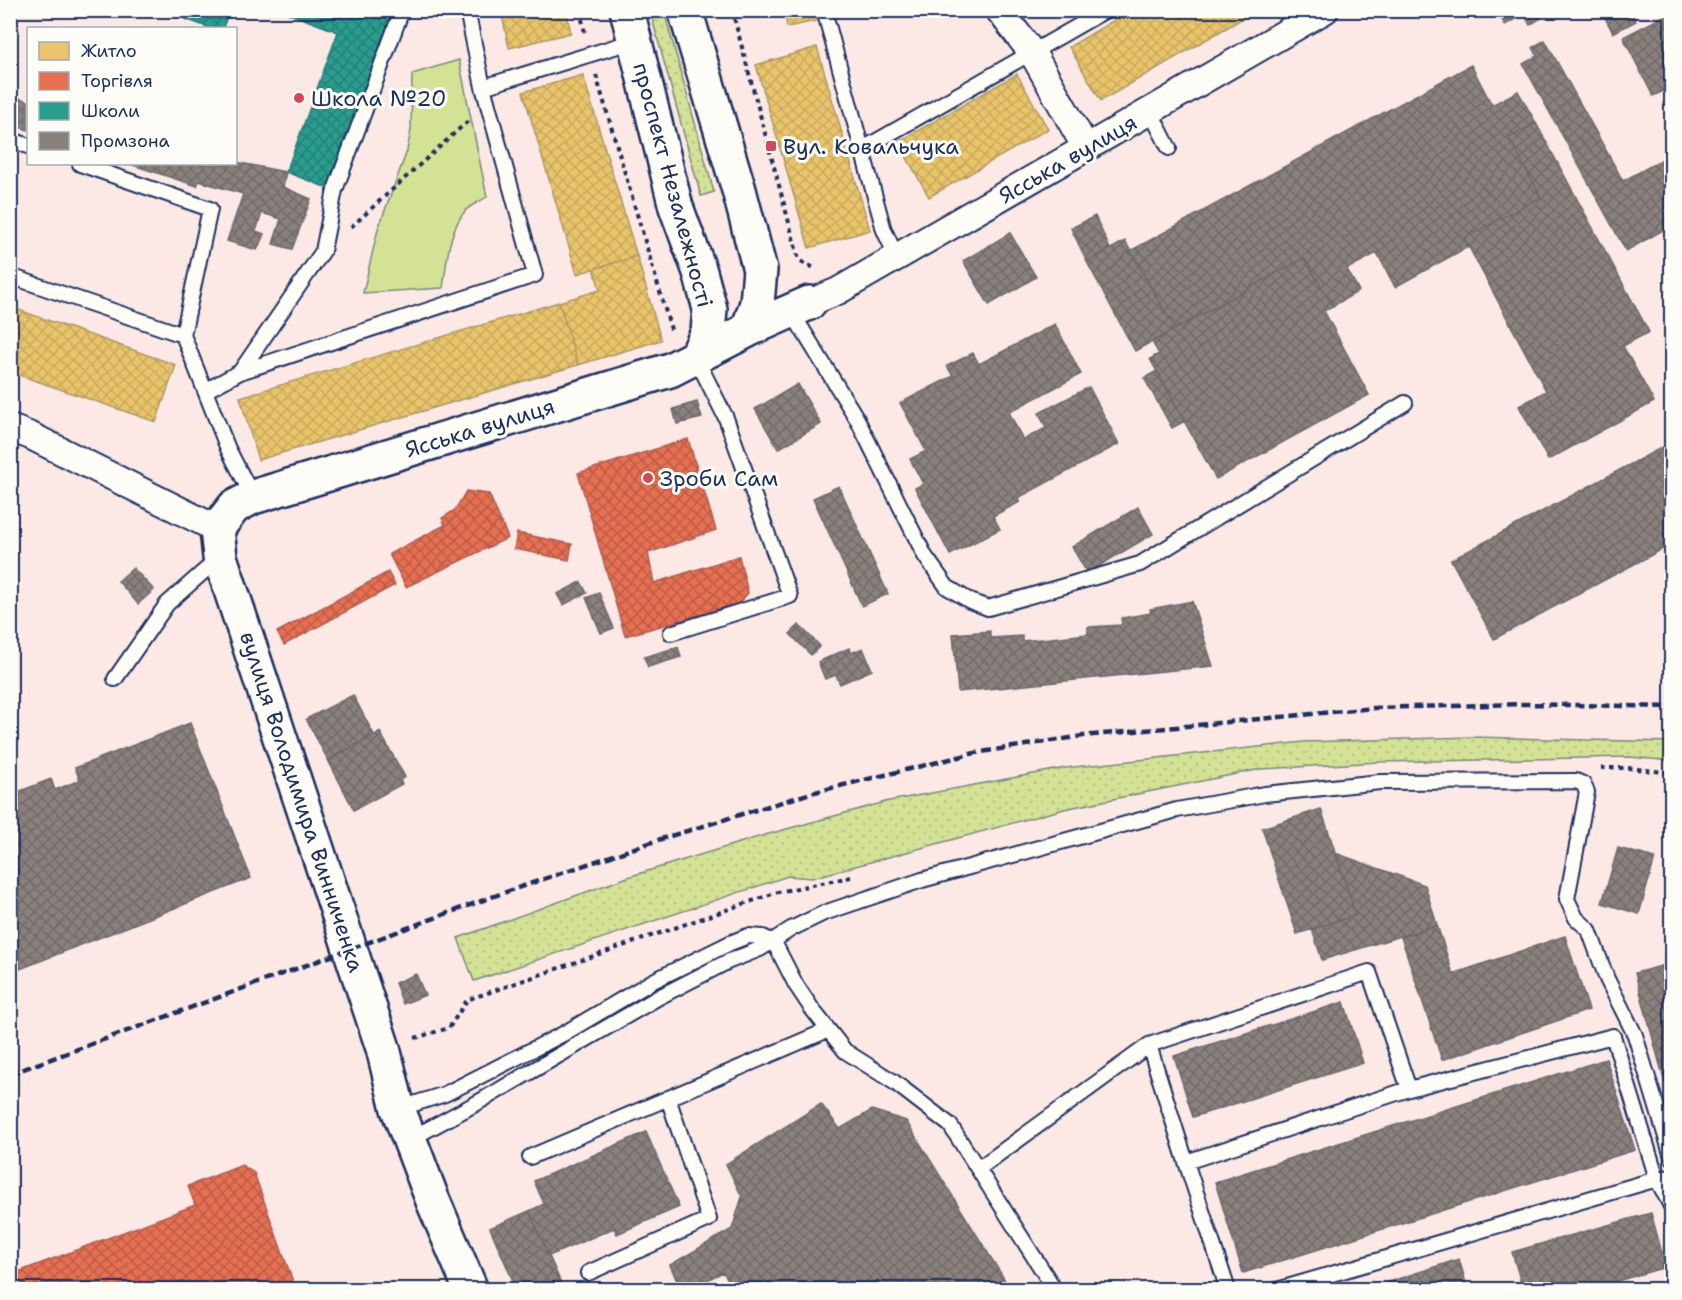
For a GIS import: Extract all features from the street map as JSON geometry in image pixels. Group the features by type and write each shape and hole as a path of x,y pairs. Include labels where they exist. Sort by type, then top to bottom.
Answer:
{"main road":[{"path":"685,10 739,190 759,270 757,303 748,330"},
{"name":"проспект Незалежності","path":"630,26 676,207 700,272 710,309 708,332 683,364"},
{"path":"759,270 775,290 800,307"},
{"name":"Ясська вулиця","path":"219,543 234,507 253,497 683,364 748,330 800,307"},
{"name":"вулиця Володимира Винниченка","path":"219,543 382,1048 404,1124 471,1290"}],"street":[{"path":"999,10 1033,54 1086,148"},
{"name":"Ясська вулиця","path":"800,307 838,291 897,258 1325,10"},
{"path":"10,428 31,436 219,543"}],"lane":[{"path":"240,372 324,251 335,190 402,10"},
{"path":"205,391 240,372 535,275 483,87 467,10"},
{"path":"824,10 884,230 897,258"},
{"path":"861,150 1033,54 1106,10"},
{"path":"483,87 590,54 630,26"},
{"path":"1150,111 1169,148"},
{"path":"10,140 27,146"},
{"path":"83,165 210,208 183,335 228,449 253,497"},
{"path":"10,276 183,335"},
{"path":"800,307 925,556 947,587 970,601 988,608 1140,564 1405,403"},
{"path":"671,633 790,596 726,418 683,364"},
{"path":"115,679 167,604 219,543"},
{"path":"404,1124 477,1103 658,997 774,942 791,929 824,913 921,880 1177,810 1265,794 1380,782 1576,781 1583,784 1587,792 1567,899 1576,918 1589,930 1607,979 1635,1035 1671,1157"},
{"path":"404,1124 453,1089 563,1034 653,981 730,943 748,936 763,937 774,942 796,985 845,1051 894,1082 950,1125 1055,1290"},
{"path":"978,1169 1149,1045 1369,972 1409,1089"},
{"path":"530,1157 828,1030"},
{"path":"1186,1162 1409,1089 1613,1036 1664,1178 1671,1208"},
{"path":"1149,1045 1228,1290"},
{"path":"588,1273 710,1219 668,1098"},
{"path":"1277,1290 1664,1178"}],"path":[{"path":"579,10 674,343 664,347 683,364"},
{"path":"732,10 799,260 815,269 824,263"},
{"path":"324,251 392,192 470,119 483,87"},
{"path":"1627,768 1671,773"},
{"path":"382,1048 449,1028 467,1000 778,892 854,876"}],"green space":[{"path":"650,11 664,11 714,192 701,196"},
{"path":"459,60 487,197 466,210 455,227 449,247 443,288 363,293 378,229 407,151 411,130 412,74"},
{"path":"1472,737 1671,742 1671,761 1630,757 1379,762 1261,769 1064,809 812,878 788,876 474,981 458,938 628,877 765,835 889,801 1065,768 1304,742"}],"building: Житло":[{"path":"501,10 566,10 571,33 509,48"},
{"path":"784,10 820,10 822,20 787,27"},
{"path":"1131,10 1257,10 1101,101 1069,47"},
{"path":"817,47 870,230 809,248 756,65"},
{"path":"1017,74 1048,129 929,197 898,142"},
{"path":"583,75 637,256 577,274 523,92"},
{"path":"637,256 661,340 578,365 559,302 600,290 594,269"},
{"path":"559,302 578,365 258,460 240,397"},
{"path":"10,307 176,365 156,422 10,372"}],"building: Торгівля":[{"path":"688,439 716,530 648,553 654,583 739,556 748,593 738,604 625,636 578,473"},
{"path":"466,491 489,494 508,538 406,587 389,554 445,525 442,518 455,510"},
{"path":"517,533 572,544 569,560 514,549"},
{"path":"388,572 395,585 284,645 277,632"},
{"path":"242,1165 254,1173 296,1290 10,1290 10,1275 195,1205 188,1186"}],"building: Школи":[{"path":"188,10 229,10 223,27 207,27 185,19"},
{"path":"280,10 395,10 330,189 286,172 338,32"}],"building: Промзона":[{"path":"1497,10 1537,10 1541,18 1530,25 1524,14 1505,25"},
{"path":"1601,10 1630,10 1636,21 1613,33"},
{"path":"1672,12 1672,87 1653,96 1623,37"},
{"path":"1545,40 1623,181 1672,154 1672,225 1626,251 1523,64 1537,56 1533,47"},
{"path":"1471,65 1492,105 1518,91 1536,123 1509,138 1541,197 1464,238 1468,247 1395,287 1377,253 1347,269 1359,291 1333,306 1304,258 1175,329 1130,251"},
{"path":"10,95 27,101 27,130 10,124"},
{"path":"1536,123 1649,332 1623,346 1654,402 1548,460 1519,406 1546,391 1464,238 1541,197 1509,138"},
{"path":"237,162 286,172 283,187 311,199 292,249 273,244 281,219 262,213 256,231 264,234 257,250 227,241 243,194 199,181 197,186 133,165 237,165"},
{"path":"1095,216 1110,249 1087,262 1071,228"},
{"path":"1010,233 1036,277 989,305 963,261"},
{"path":"1125,241 1175,329 1135,351 1087,262"},
{"path":"1304,258 1333,306 1324,311 1369,395 1216,479 1150,359 1159,354 1152,342"},
{"path":"1055,324 1081,374 1009,412 1023,440 1046,428 1039,413 1089,387 1119,444 1018,498 1020,502 993,516 1000,529 950,555 915,488 923,484 910,459 926,451 900,403 953,376 947,366 973,353 979,364"},
{"path":"1157,371 1185,421 1172,428 1144,378"},
{"path":"798,384 821,424 778,449 755,409"},
{"path":"697,402 702,418 677,424 673,409"},
{"path":"1672,442 1672,544 1494,639 1451,560"},
{"path":"839,486 888,594 862,606 813,498"},
{"path":"1138,507 1153,534 1087,573 1072,547"},
{"path":"133,568 154,590 138,604 118,581"},
{"path":"581,582 587,593 563,605 557,594"},
{"path":"599,593 614,628 601,633 586,598"},
{"path":"1192,601 1213,666 958,692 953,634 990,631 990,638 1022,636 1022,641 1088,634 1088,627 1122,625 1121,618 1151,613 1150,609"},
{"path":"799,625 820,646 811,655 790,634"},
{"path":"678,647 681,657 648,667 644,657"},
{"path":"849,648 851,653 863,648 872,670 840,684 836,675 825,679 818,662"},
{"path":"353,695 374,735 328,760 306,719"},
{"path":"190,723 251,878 10,973 10,795 51,779 55,790 80,780 75,768"},
{"path":"380,732 405,777 400,780 402,784 354,810 328,760"},
{"path":"1321,809 1356,915 1297,934 1262,828"},
{"path":"1618,848 1655,858 1639,914 1602,903"},
{"path":"1335,853 1425,885 1437,925 1322,960 1312,929 1356,915"},
{"path":"1437,925 1453,974 1565,936 1589,1010 1442,1060 1401,937"},
{"path":"1672,963 1672,1109 1635,973"},
{"path":"416,974 425,995 403,1004 395,983"},
{"path":"1344,1002 1363,1063 1193,1117 1174,1056"},
{"path":"1606,1059 1635,1150 1243,1273 1215,1182"},
{"path":"821,1104 840,1129 872,1110 906,1121 1011,1290 735,1290 723,1272 687,1290 681,1290 670,1265 732,1229 742,1197 726,1164"},
{"path":"646,1132 679,1207 617,1234 614,1228 549,1256 529,1211 544,1204 534,1181"},
{"path":"529,1211 564,1290 517,1290 490,1228"},
{"path":"1651,1213 1666,1267 1586,1290 1523,1290 1512,1252"},
{"path":"1459,1259 1468,1290 1364,1290"}],"railway":[{"path":"10,1074 500,894 661,839 811,793 975,753 1083,736 1374,708 1525,704 1672,707"}],"place":[{"name":"Школа №20","path":"299,98"},
{"name":"Вул. Ковальчука","path":"771,146"},
{"name":"Зроби Сам","path":"648,478"}]}
